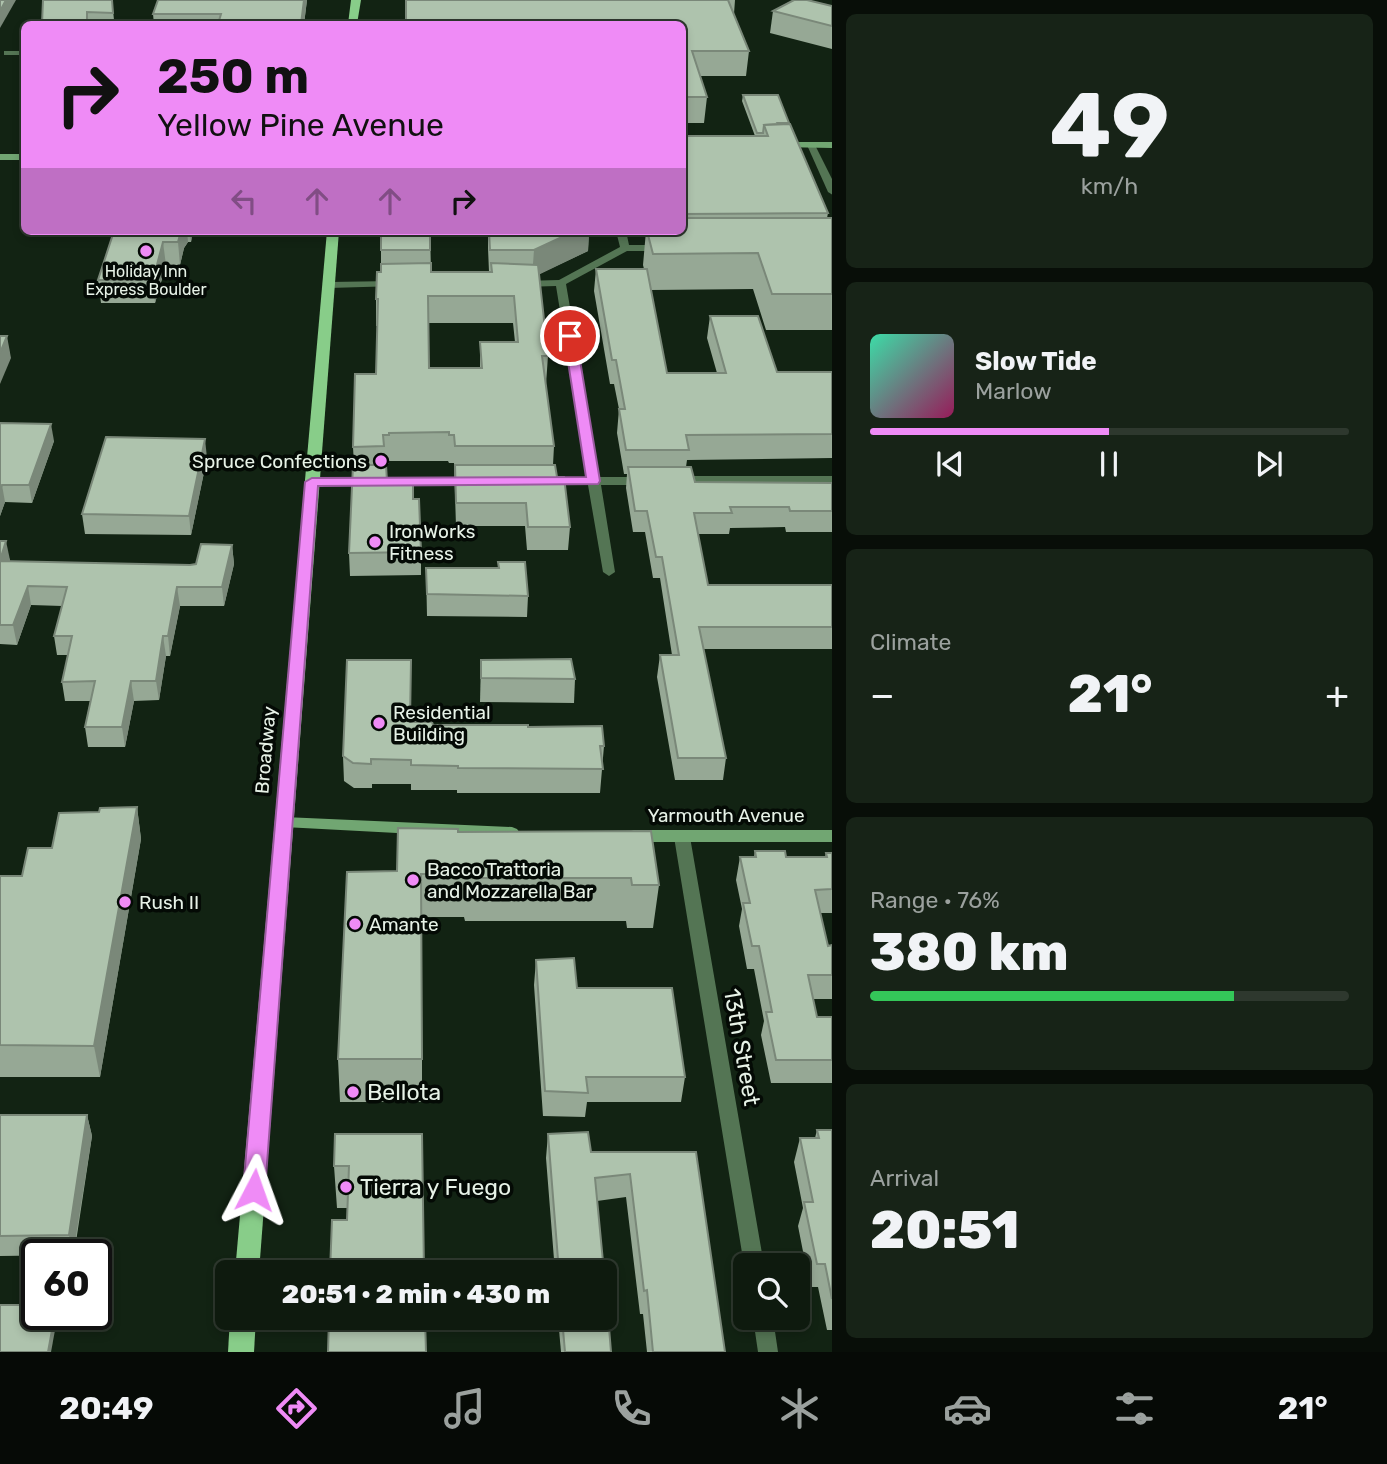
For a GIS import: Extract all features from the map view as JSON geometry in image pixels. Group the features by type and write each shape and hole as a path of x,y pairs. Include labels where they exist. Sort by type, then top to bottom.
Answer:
{"main road":[{"path":"354,21 356,0"},
{"name":"Broadway","path":"248,1260 333,235"},
{"path":"241,1352 242,1330"}],"street":[{"path":"7,53 21,53"},
{"path":"774,145 832,145"},
{"path":"811,145 832,192"},
{"path":"0,157 21,157"},
{"path":"622,235 625,248"},
{"path":"509,284 561,283 625,248 666,248"},
{"path":"561,283 609,572"},
{"path":"329,285 404,284"},
{"path":"540,481 832,480"},
{"path":"312,482 485,481"},
{"path":"284,822 524,833"},
{"name":"Yarmouth Avenue","path":"621,836 832,836"},
{"name":"13th Street","path":"682,837 752,1253"},
{"path":"765,1330 768,1352"}],"building":[{"path":"0,0 6,0 0,11"},
{"path":"43,0 112,0 113,13 87,12 87,21 42,21"},
{"path":"158,0 304,0 301,21 219,21 221,14 153,14"},
{"path":"406,0 728,0 749,51 692,51 707,97 686,97 686,21 406,21"},
{"path":"794,0 832,6 832,26 773,11"},
{"path":"743,95 778,95 789,123 764,125 763,133 757,133"},
{"path":"790,124 828,213 686,214 686,136 768,136 764,125"},
{"path":"686,218 832,218 832,294 772,294 758,253 653,254 648,235 686,235"},
{"path":"113,235 180,235 178,242 163,242 153,280 98,280"},
{"path":"381,235 430,235 430,250 381,250"},
{"path":"489,235 566,235 534,250 490,250"},
{"path":"431,263 431,272 492,272 491,263 538,265 548,356 542,356 554,446 455,446 454,435 449,435 449,432 389,433 383,435 384,446 353,447 355,374 376,374 377,272 381,272 381,264","holes":["428,296 514,296 518,342 480,342 482,368 429,368"]},
{"path":"596,269 647,269 667,373 726,373 710,316 758,316 777,372 832,372 832,434 686,435 689,450 626,450 619,409 625,409 616,360 612,360"},
{"path":"0,336 7,336 0,353"},
{"path":"0,423 51,424 29,485 2,485 0,490"},
{"path":"106,437 205,439 189,516 82,514"},
{"path":"353,465 386,465 387,481 413,481 413,499 419,499 421,552 349,553"},
{"path":"455,465 555,465 557,477 564,477 570,527 528,527 526,503 456,503"},
{"path":"628,467 691,467 695,482 832,483 832,511 790,511 789,507 730,507 732,513 694,513 708,585 832,585 832,627 699,627 726,758 678,758 660,655 679,655 662,557 656,557 647,511 635,511"},
{"path":"0,541 6,541 0,560"},
{"path":"201,544 232,545 222,587 177,587 168,636 163,636 156,681 131,681 122,727 85,727 95,681 62,682 72,636 54,636 67,587 28,586 13,625 0,625 0,561 190,565 196,564"},
{"path":"498,562 525,562 528,596 427,594 426,568 499,568"},
{"path":"571,659 575,679 481,678 481,660"},
{"path":"347,660 411,660 410,722 528,727 602,726 604,746 600,746 603,769 458,768 411,765 411,760 371,759 371,764 353,763 343,756"},
{"path":"137,807 94,1046 0,1045 0,876 22,876 28,848 52,848 59,813"},
{"path":"398,828 458,829 458,832 651,831 659,885 632,885 631,878 466,878 466,874 421,874 422,1059 338,1059 347,872 397,871"},
{"path":"755,851 785,851 786,857 827,857 826,853 832,853 832,889 815,890 828,946 832,945 832,975 808,975 817,1017 832,1017 832,1060 776,1060 766,1012 772,1012 759,946 752,946 743,903 750,903 740,857 756,857"},
{"path":"574,958 577,988 672,988 685,1077 586,1077 588,1093 545,1091 536,960"},
{"path":"0,1115 87,1115 69,1235 0,1236"},
{"path":"817,1130 832,1130 832,1299 825,1264 817,1264 804,1202 813,1202 800,1138 819,1138"},
{"path":"588,1132 591,1152 696,1152 725,1352 653,1352 630,1174 595,1178 603,1260 558,1260 548,1134"},
{"path":"335,1134 422,1134 424,1260 330,1260 332,1220 347,1220 349,1166 334,1166"},
{"path":"0,1305 21,1305 21,1330 52,1330 48,1352 0,1352"},
{"path":"329,1330 425,1330 426,1352 328,1352"},
{"path":"563,1330 609,1330 611,1352 565,1352"}],"place":[{"name":"Holiday Inn Express Boulder","path":"146,251"},
{"name":"Spruce Confections","path":"381,461"},
{"name":"IronWorks Fitness","path":"375,542"},
{"name":"Residential Building","path":"379,723"},
{"name":"Bacco Trattoria and Mozzarella Bar","path":"413,880"},
{"name":"Rush II","path":"125,902"},
{"name":"Amante","path":"355,924"},
{"name":"Bellota","path":"353,1092"},
{"name":"Tierra y Fuego","path":"346,1187"}],"route":[{"path":"254,1190 312,482 594,481 570,336"}]}
